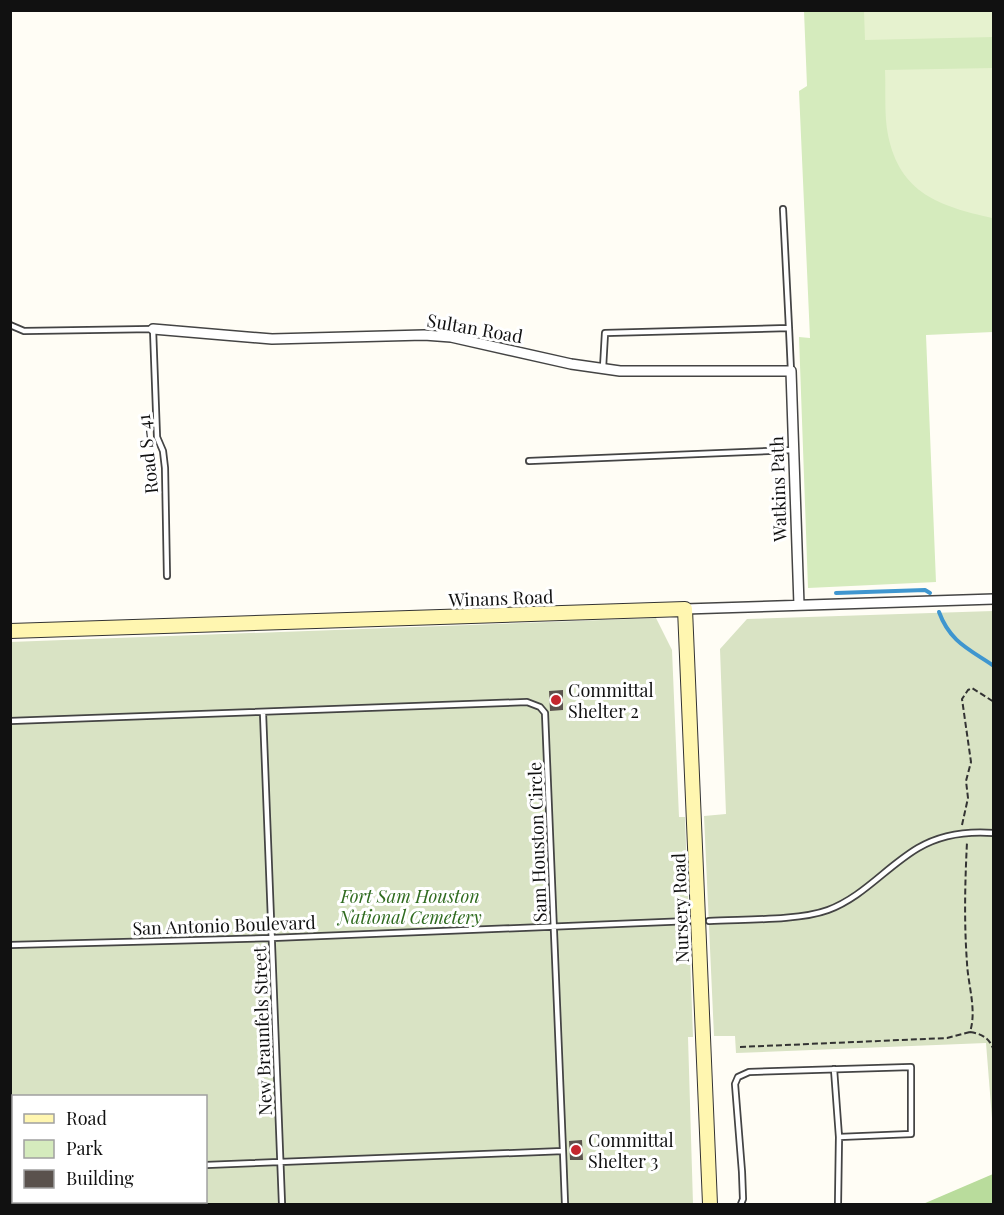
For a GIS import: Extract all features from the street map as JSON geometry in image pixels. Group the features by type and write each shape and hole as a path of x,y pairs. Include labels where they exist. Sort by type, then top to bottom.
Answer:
{"street":[{"name":"Sultan Road","path":"153,329 272,339 433,335 571,364 603,368 663,371 791,371"},
{"name":"Watkins Path","path":"791,371 799,605"},
{"name":"Winans Road","path":"10,631 993,600"},
{"name":"Nursery Road","path":"686,609 710,1204"}],"lane":[{"path":"783,209 791,371"},
{"path":"10,325 24,331 153,329"},
{"path":"603,368 605,333 789,328"},
{"name":"Road S-41","path":"153,329 157,437 163,451 165,468 167,576"},
{"path":"529,461 794,450"},
{"name":"Sam Houston Circle","path":"10,721 527,702 540,706 547,720 565,1204"},
{"name":"New Braunfels Street","path":"263,713 282,1204"},
{"path":"709,921 808,915 827,911 859,894 918,848 960,834 993,833"},
{"name":"San Antonio Boulevard","path":"10,945 272,938 689,921"},
{"path":"741,1204 743,1199 735,1084 738,1077 749,1072 911,1067 911,1134 839,1137"},
{"path":"834,1069 839,1137 838,1204"},
{"path":"207,1165 563,1151"}],"path":[{"path":"960,834 967,804 966,781 971,762 962,699 972,688 993,702"},
{"path":"967,833 965,914 967,965 973,1016 969,1032"},
{"path":"740,1047 947,1038 969,1032 984,1036 989,1040 993,1051"}],"green space":[{"path":"804,11 993,11 993,332 926,335 936,582 808,588 799,337 810,338 799,91 807,86"},
{"path":"864,11 993,11 993,37 865,40"},
{"path":"993,68 994,218 992,218 939,202 912,184 902,171 888,135 885,70"},
{"path":"993,611 993,1131 986,1043 736,1053 735,1036 714,1036 704,816 726,814 720,649 747,619"},
{"name":"Fort Sam Houston National Cemetery","path":"656,618 672,650 679,817 685,817 693,1037 688,1037 693,1204 11,1204 10,642"},
{"path":"993,1174 993,1204 923,1204"}],"building":[{"name":"Committal Shelter 2","path":"563,690 563,710 550,711 549,691"},
{"name":"Committal Shelter 3","path":"582,1140 583,1160 570,1160 569,1141"}],"waterway":[{"path":"836,593 925,590 930,593"},
{"path":"939,612 943,622 955,638 994,666"}],"place":[{"name":"Committal Shelter 2","path":"556,700"},
{"name":"Committal Shelter 3","path":"576,1150"}]}
